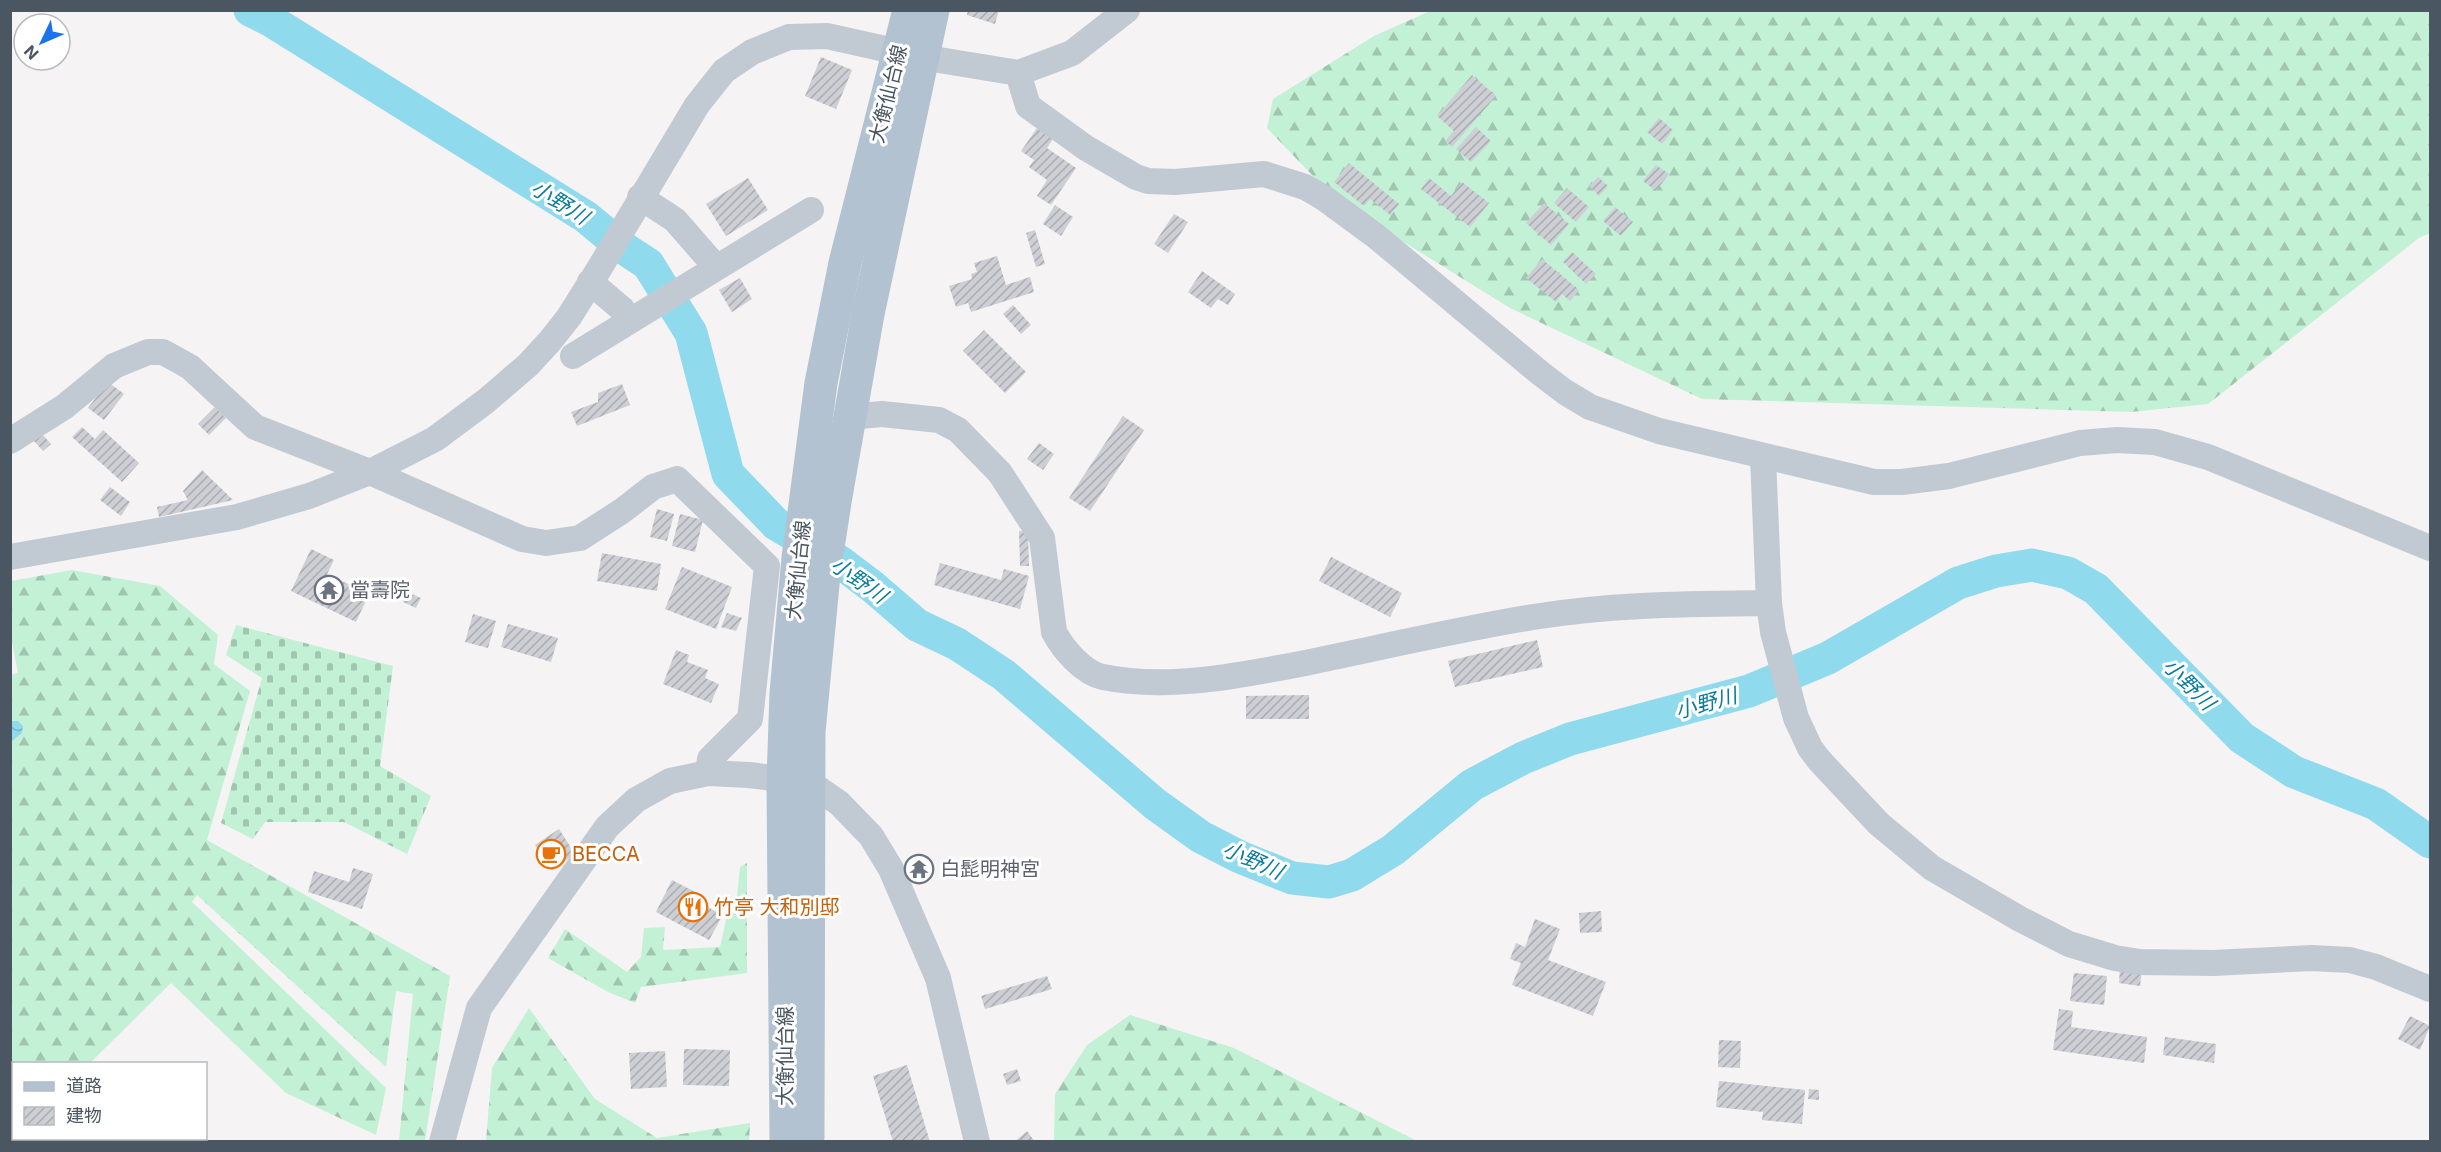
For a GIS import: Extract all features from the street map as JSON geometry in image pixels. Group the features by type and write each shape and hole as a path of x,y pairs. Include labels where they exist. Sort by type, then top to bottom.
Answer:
{"main road":[{"name":"大衡仙台線","path":"821,494 849,417 868,314 910,54 909,10"},
{"name":"大衡仙台線","path":"786,1142 796,782 809,732 811,566 821,494 821,383 845,263 910,54 933,10"},
{"name":"大衡仙台線","path":"796,782 808,1142"}],"street":[{"path":"10,557 237,517 309,496 370,472 435,440 520,373 556,333 595,275 697,105 724,71 752,52 789,37 827,36 910,54 1018,73 1072,53 1127,10"},
{"path":"1018,73 1028,106 1086,148 1148,181 1175,182 1264,174 1305,187 1346,212 1540,373 1573,397 1606,414 1659,431 1874,482 1902,482 1949,476 2080,443 2117,440 2155,442 2208,457 2430,548"},
{"path":"636,204 675,220 710,271"},
{"path":"573,356 811,210"},
{"path":"595,275 622,309 637,316"},
{"path":"10,441 64,407 114,366 148,352 163,352 190,367 255,427 370,472 522,539 546,543 580,538 622,511 653,487 677,479 767,566 750,719 710,759 708,774"},
{"path":"849,417 882,414 939,420 958,430 999,473 1042,537 1054,632 1060,643 1086,669 1100,677 1128,681 1191,681 1257,672 1534,617 1628,606 1769,603"},
{"path":"1763,457 1769,603 1776,646 1804,736 1819,760 1888,831 1932,868 2020,919 2069,944 2115,958 2140,962 2213,963 2303,958 2350,960 2393,973 2430,989"},
{"path":"442,1142 479,1008 607,827 636,800 670,781 708,774 749,775 796,782 839,803 871,836 891,869 938,978 977,1142"}],"green space":[{"path":"1430,11 2430,11 2430,233 2419,238 2208,404 2131,412 1702,399 1510,308 1336,200 1267,128 1273,99 1374,36"},
{"path":"72,570 160,586 218,635 214,664 250,691 207,840 450,976 425,1141 399,1141 413,994 396,991 386,1067 197,895 192,902 386,1088 376,1135 286,1093 171,983 91,1062 12,1062 14,1140 11,1141 10,742 22,733 23,726 18,721 11,721 10,675 18,673 11,637 11,581"},
{"path":"236,625 393,666 380,766 431,796 407,854 344,822 265,822 253,839 221,823 262,678 226,655"},
{"path":"747,863 747,973 641,987 635,1003 608,992 548,958 565,929 627,972 641,957 644,928 665,927 663,950 720,947 729,907 736,908 740,867"},
{"path":"529,1008 595,1099 657,1138 750,1123 749,1141 486,1141 492,1068"},
{"path":"1130,1015 1234,1048 1417,1141 1054,1141 1055,1094 1087,1045"}],"water":[{"path":"11,721 18,721 23,726 22,733 11,742"}],"building":[{"path":"968,10 999,10 995,24 967,15"},
{"path":"821,57 852,70 836,109 805,96"},
{"path":"1472,75 1496,96 1452,147 1445,141 1454,131 1437,116"},
{"path":"1659,118 1673,130 1662,144 1647,132"},
{"path":"1476,127 1491,141 1471,162 1456,149"},
{"path":"1037,128 1053,139 1047,148 1076,168 1051,205 1037,196 1047,180 1029,167 1034,160 1021,151"},
{"path":"1349,163 1399,204 1390,215 1370,199 1364,206 1334,182"},
{"path":"1656,165 1669,174 1656,191 1643,181"},
{"path":"1598,177 1608,186 1599,196 1589,186"},
{"path":"748,178 768,210 726,236 706,204"},
{"path":"1429,178 1451,196 1462,182 1489,203 1470,227 1421,189"},
{"path":"1567,188 1589,207 1576,222 1554,203"},
{"path":"1544,203 1569,224 1551,245 1526,223"},
{"path":"1055,205 1073,217 1061,236 1043,224"},
{"path":"1615,207 1633,222 1621,236 1603,221"},
{"path":"1174,214 1188,222 1168,253 1154,244"},
{"path":"1035,230 1045,264 1036,267 1026,233"},
{"path":"1572,252 1596,274 1586,284 1563,262"},
{"path":"997,256 1006,285 1030,277 1034,292 971,312 968,303 956,307 949,286 972,279 971,274 977,272 974,263"},
{"path":"1542,259 1579,290 1570,301 1562,294 1556,302 1526,278"},
{"path":"1202,271 1235,294 1228,305 1218,299 1211,308 1188,292"},
{"path":"740,278 752,299 732,312 719,290"},
{"path":"1013,305 1031,325 1021,334 1003,314"},
{"path":"984,330 1026,372 1005,393 963,351"},
{"path":"108,382 124,394 104,420 88,408"},
{"path":"622,384 630,405 577,426 571,412 598,402 598,393"},
{"path":"215,407 226,418 209,435 198,424"},
{"path":"1123,416 1144,430 1090,511 1069,498"},
{"path":"82,427 95,439 103,430 139,463 122,482 72,437"},
{"path":"42,434 51,444 43,451 34,441"},
{"path":"1039,443 1054,454 1043,470 1027,459"},
{"path":"202,470 233,500 159,517 157,507 188,500 183,491"},
{"path":"110,487 130,502 121,516 100,500"},
{"path":"657,509 674,514 667,541 650,537"},
{"path":"680,514 703,520 695,552 672,546"},
{"path":"1019,531 1028,531 1029,566 1020,566"},
{"path":"311,549 334,560 327,574 369,594 356,622 291,591"},
{"path":"602,553 661,564 657,591 597,581"},
{"path":"1331,557 1402,593 1390,617 1319,581"},
{"path":"940,563 1001,580 1004,569 1029,576 1020,609 934,585"},
{"path":"682,567 732,587 716,629 665,609"},
{"path":"407,592 421,598 416,608 403,602"},
{"path":"727,613 742,618 736,631 721,627"},
{"path":"473,614 496,621 488,648 465,642"},
{"path":"508,624 558,638 551,662 501,647"},
{"path":"1537,640 1543,667 1455,687 1448,661"},
{"path":"676,650 689,655 687,662 708,670 705,678 719,684 711,703 663,684"},
{"path":"1309,695 1309,719 1246,719 1246,696"},
{"path":"559,829 575,854 552,870 535,845"},
{"path":"353,868 373,874 362,909 308,892 314,871 349,882"},
{"path":"672,880 701,895 699,903 723,915 709,940 656,912"},
{"path":"1601,911 1602,932 1580,933 1579,913"},
{"path":"1535,919 1560,929 1548,960 1606,982 1593,1016 1512,985 1521,963 1510,959 1516,943 1525,947"},
{"path":"2120,967 2142,970 2140,986 2119,983"},
{"path":"2074,973 2107,976 2104,1005 2070,1001"},
{"path":"1047,976 1052,989 985,1009 981,996"},
{"path":"2059,1009 2073,1011 2071,1027 2147,1037 2144,1063 2053,1050"},
{"path":"2410,1016 2430,1026 2420,1050 2398,1039"},
{"path":"2165,1037 2216,1044 2214,1063 2163,1055"},
{"path":"1719,1040 1741,1041 1740,1068 1718,1067"},
{"path":"684,1049 730,1050 729,1086 683,1085"},
{"path":"665,1051 667,1087 631,1089 629,1053"},
{"path":"907,1065 930,1142 893,1142 873,1076"},
{"path":"1017,1069 1021,1081 1007,1085 1003,1074"},
{"path":"1719,1081 1805,1090 1802,1124 1762,1120 1763,1112 1716,1107"},
{"path":"1809,1089 1819,1090 1819,1100 1808,1099"},
{"path":"1027,1131 1035,1142 1014,1142"}],"waterway":[{"name":"小野川","path":"250,10 270,20 586,217 622,247 648,264 691,333 728,474 776,524 840,562 917,625 957,644 1004,675 1155,804 1201,837 1240,857 1292,878 1329,882 1352,875 1393,850 1472,785 1523,758 1570,739 1749,691 1828,658 1958,583 1996,571 2032,565 2068,573 2096,589 2242,738 2294,772 2376,804 2430,842"}],"place":[{"name":"當壽院","path":"329,590"},
{"name":"BECCA","path":"551,854"},
{"name":"白髭明神宮","path":"919,869"},
{"name":"竹亭 大和別邸","path":"693,907"}]}
